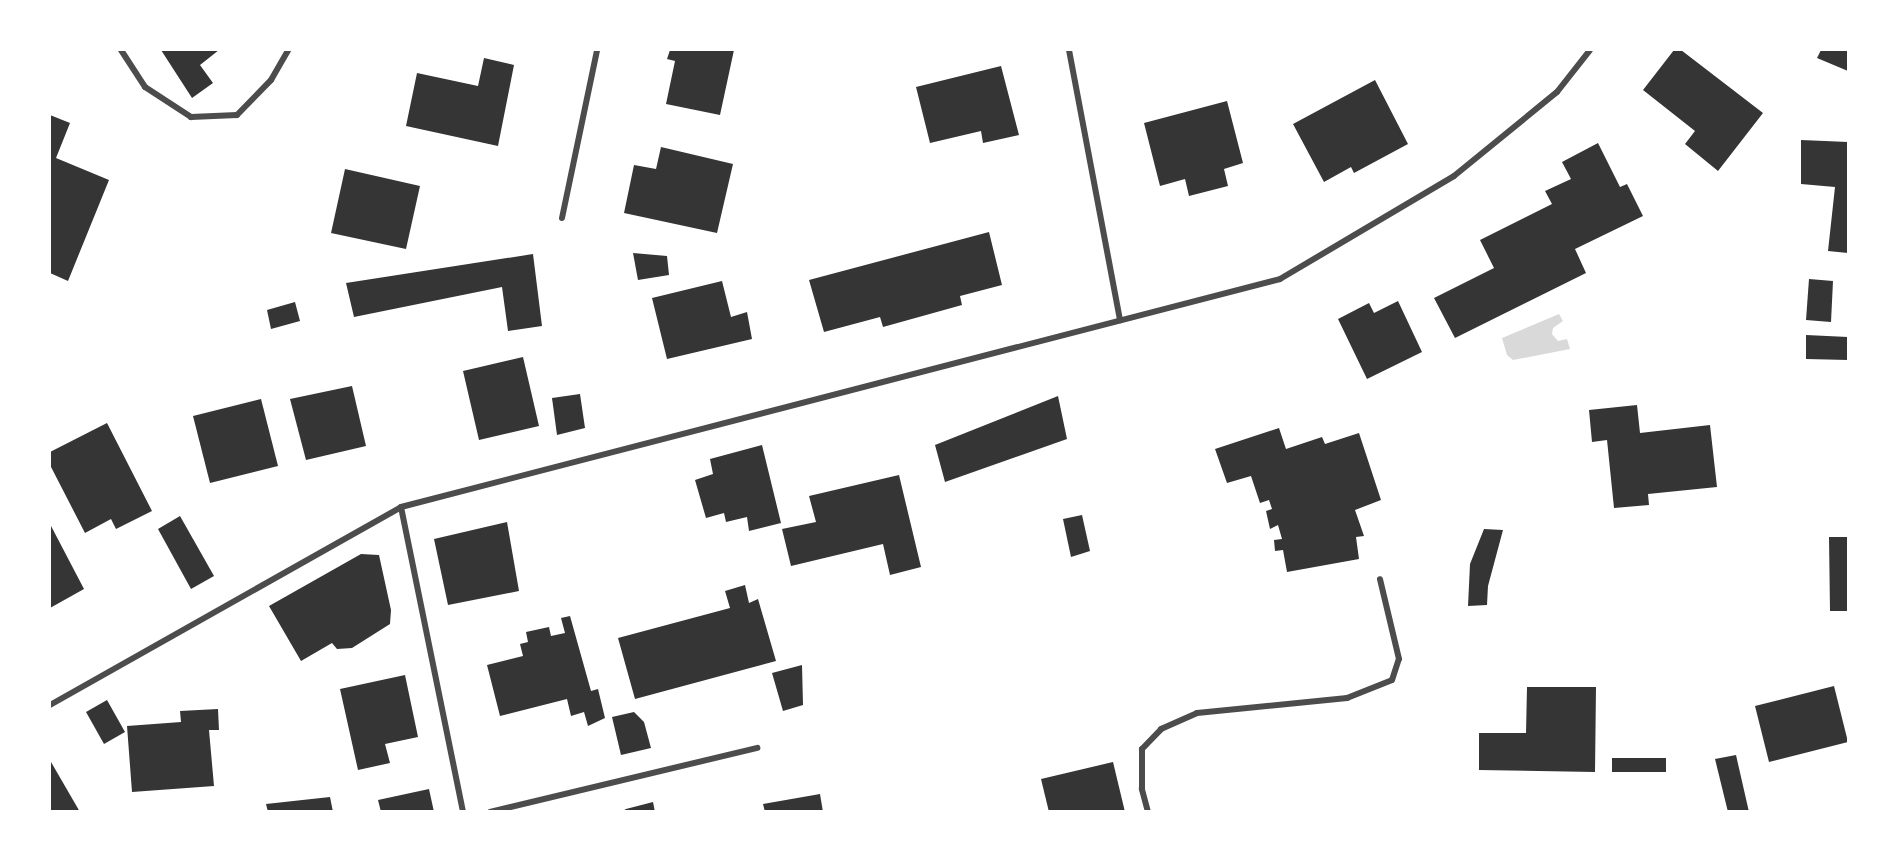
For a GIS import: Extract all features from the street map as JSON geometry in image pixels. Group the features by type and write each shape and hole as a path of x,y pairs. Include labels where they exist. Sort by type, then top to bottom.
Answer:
{"street":[{"path":"121,50 145,87 191,117 237,115 271,80 288,50"},
{"path":"562,218 597,50"},
{"path":"1069,50 1120,320"},
{"path":"50,705 401,507 1280,279 1454,176 1557,92 1590,50"},
{"path":"401,507 463,812"},
{"path":"1148,812 1142,789 1142,749 1161,729 1197,713 1347,698 1392,680 1400,659 1380,579"},
{"path":"490,812 757,748"}],"shaded area":[{"path":"1559,314 1563,321 1553,328 1552,334 1558,341 1567,339 1570,349 1513,360 1507,355 1502,338"}],"building":[{"path":"161,50 219,50 200,65 213,83 192,98"},
{"path":"670,50 734,50 720,115 666,104 675,61 667,59"},
{"path":"1674,50 1681,50 1763,113 1718,171 1685,144 1695,131 1643,90"},
{"path":"1821,50 1848,50 1848,71 1817,58"},
{"path":"484,58 514,65 498,146 406,126 417,73 478,86"},
{"path":"1001,66 1019,135 983,143 981,131 930,143 916,87"},
{"path":"1375,80 1408,144 1354,173 1351,167 1324,182 1293,124"},
{"path":"1227,101 1243,163 1224,169 1228,186 1189,196 1185,179 1160,186 1144,123"},
{"path":"50,115 70,123 56,158 109,180 68,281 50,273"},
{"path":"1801,140 1848,142 1848,253 1828,251 1835,187 1801,184"},
{"path":"1598,143 1620,187 1627,184 1643,216 1575,249 1586,273 1455,338 1434,298 1494,268 1480,240 1552,204 1545,191 1571,179 1562,162"},
{"path":"661,147 733,164 717,233 624,213 634,165 656,169"},
{"path":"345,169 420,186 406,249 331,233"},
{"path":"989,232 1002,285 960,296 962,305 883,327 880,317 824,332 809,280"},
{"path":"633,253 667,256 669,275 638,280"},
{"path":"533,254 542,326 508,331 502,287 354,317 346,283"},
{"path":"1809,279 1833,281 1831,322 1806,320"},
{"path":"722,281 731,317 747,312 752,339 667,359 652,298"},
{"path":"1398,301 1422,352 1367,379 1338,319 1369,303 1374,313"},
{"path":"295,302 300,321 271,329 267,310"},
{"path":"1806,335 1848,337 1848,360 1806,359"},
{"path":"523,357 539,426 479,440 463,371"},
{"path":"352,386 366,446 306,460 290,399"},
{"path":"580,394 585,428 557,435 552,398"},
{"path":"1058,396 1067,439 945,482 935,445"},
{"path":"261,399 278,466 210,483 193,416"},
{"path":"1637,405 1640,433 1710,425 1717,487 1648,494 1649,505 1614,508 1607,440 1592,442 1589,410"},
{"path":"107,423 152,511 116,529 111,519 85,533 50,465 50,452"},
{"path":"1279,428 1286,449 1322,437 1325,444 1359,433 1381,500 1355,510 1364,536 1356,537 1359,559 1287,572 1283,550 1275,551 1274,540 1282,539 1278,525 1270,529 1266,511 1272,509 1269,500 1260,503 1251,476 1227,483 1215,449"},
{"path":"762,445 781,523 749,531 747,517 726,522 724,513 706,518 695,480 713,474 710,459"},
{"path":"899,475 921,567 890,575 883,544 791,566 782,529 816,522 809,496"},
{"path":"1082,515 1090,551 1071,557 1063,519"},
{"path":"180,516 214,576 191,589 158,529"},
{"path":"507,522 519,591 448,605 434,539"},
{"path":"50,524 84,589 50,608"},
{"path":"1484,529 1503,530 1488,586 1487,605 1468,606 1470,564"},
{"path":"1829,537 1848,537 1848,611 1830,611"},
{"path":"361,554 379,555 391,610 390,624 352,648 337,649 332,643 301,661 269,606"},
{"path":"745,585 749,603 758,599 776,661 635,699 618,638 730,608 725,591"},
{"path":"570,616 591,691 598,689 605,718 588,726 584,712 571,716 567,699 500,716 487,665 523,656 520,644 528,642 526,632 549,627 551,636 565,633 561,618"},
{"path":"802,665 803,705 783,711 772,673"},
{"path":"405,675 418,737 385,744 390,763 358,770 340,689"},
{"path":"1834,686 1848,742 1769,762 1755,706"},
{"path":"1527,687 1596,687 1595,772 1479,770 1479,733 1526,733"},
{"path":"107,700 125,732 104,744 86,712"},
{"path":"218,709 219,730 209,730 214,786 132,792 127,726 181,722 180,711"},
{"path":"634,712 644,722 651,748 621,755 612,717"},
{"path":"1736,755 1749,812 1728,812 1715,759"},
{"path":"1612,758 1666,758 1666,772 1612,772"},
{"path":"51,762 80,812 50,812"},
{"path":"1113,762 1125,812 1049,812 1041,779"},
{"path":"429,789 434,812 381,812 378,800"},
{"path":"820,794 823,812 765,812 763,804"},
{"path":"330,797 333,812 268,812 266,804"},
{"path":"653,802 655,812 621,812 626,809"}]}
